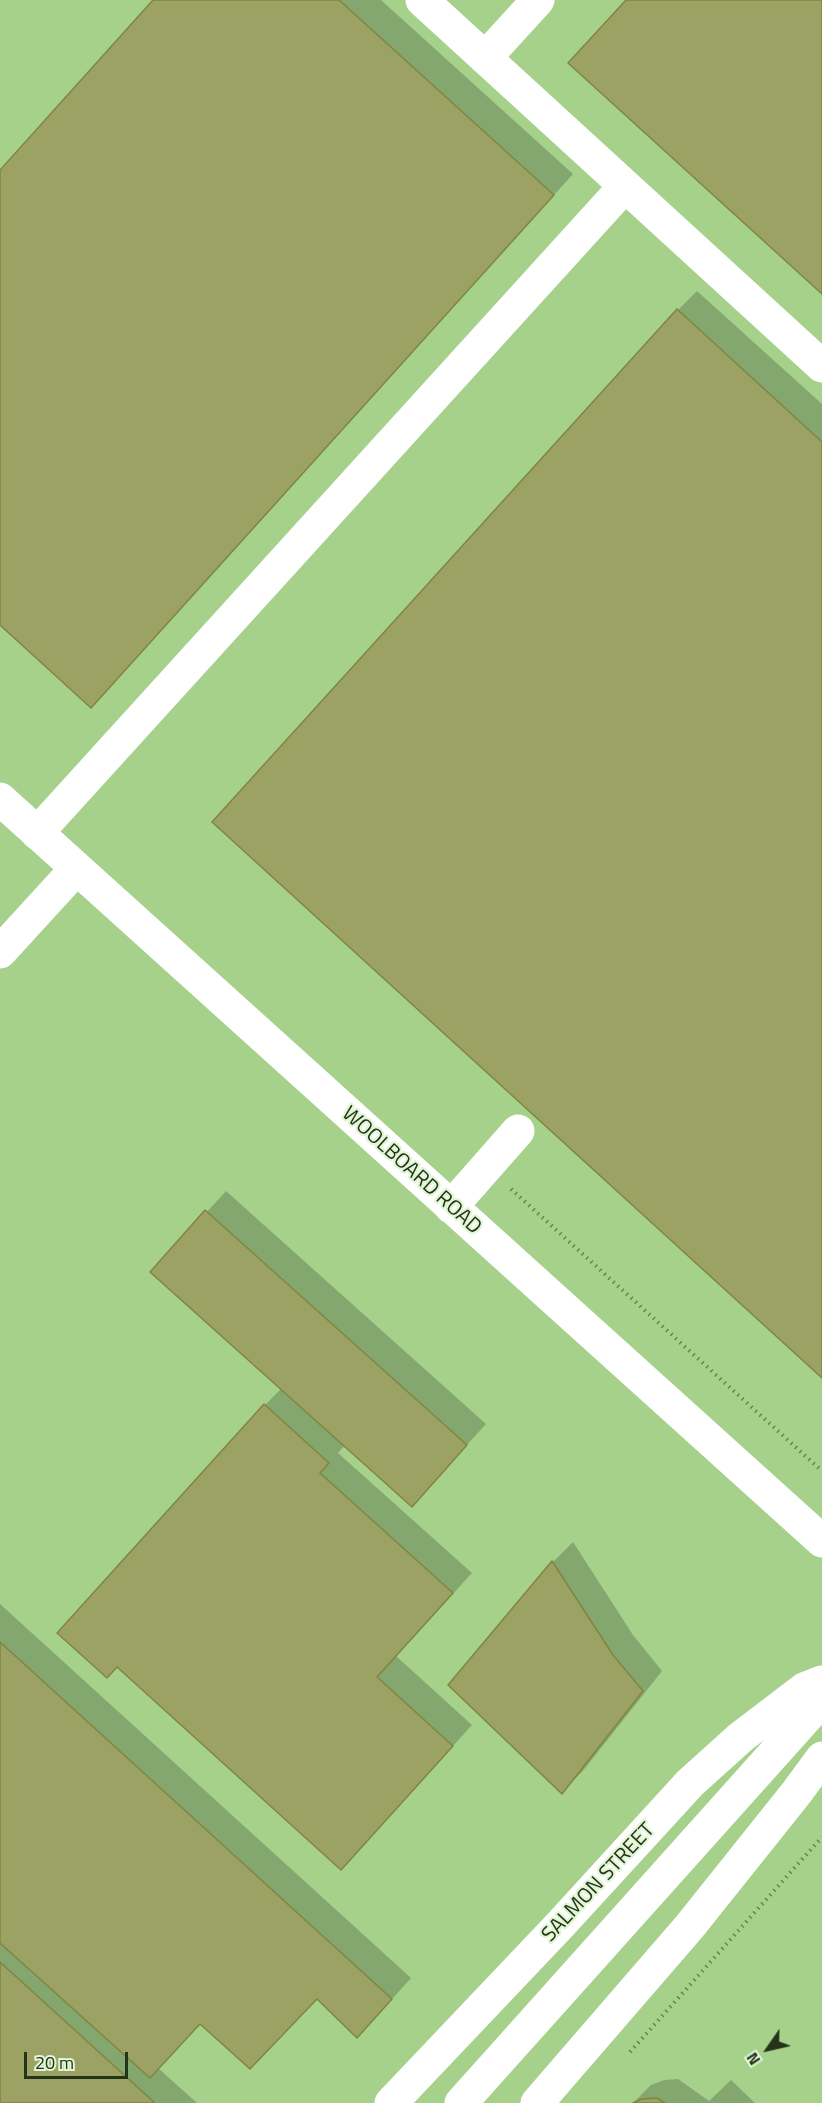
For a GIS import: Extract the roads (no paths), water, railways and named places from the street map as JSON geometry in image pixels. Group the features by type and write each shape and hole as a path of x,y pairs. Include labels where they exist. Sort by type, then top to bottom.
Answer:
{"street":[{"path":"422,0 822,366"},
{"path":"485,58 538,0"},
{"path":"36,833 625,186"},
{"name":"WOOLBOARD ROAD","path":"0,799 822,1541"},
{"path":"0,952 76,870"},
{"path":"451,1207 518,1131"},
{"name":"SALMON STREET","path":"391,2103 560,1926 690,1783 741,1737 804,1689 822,1682"},
{"name":"SALMON STREET","path":"461,2103 822,1700"},
{"path":"537,2103 690,1926 822,1758"}]}
